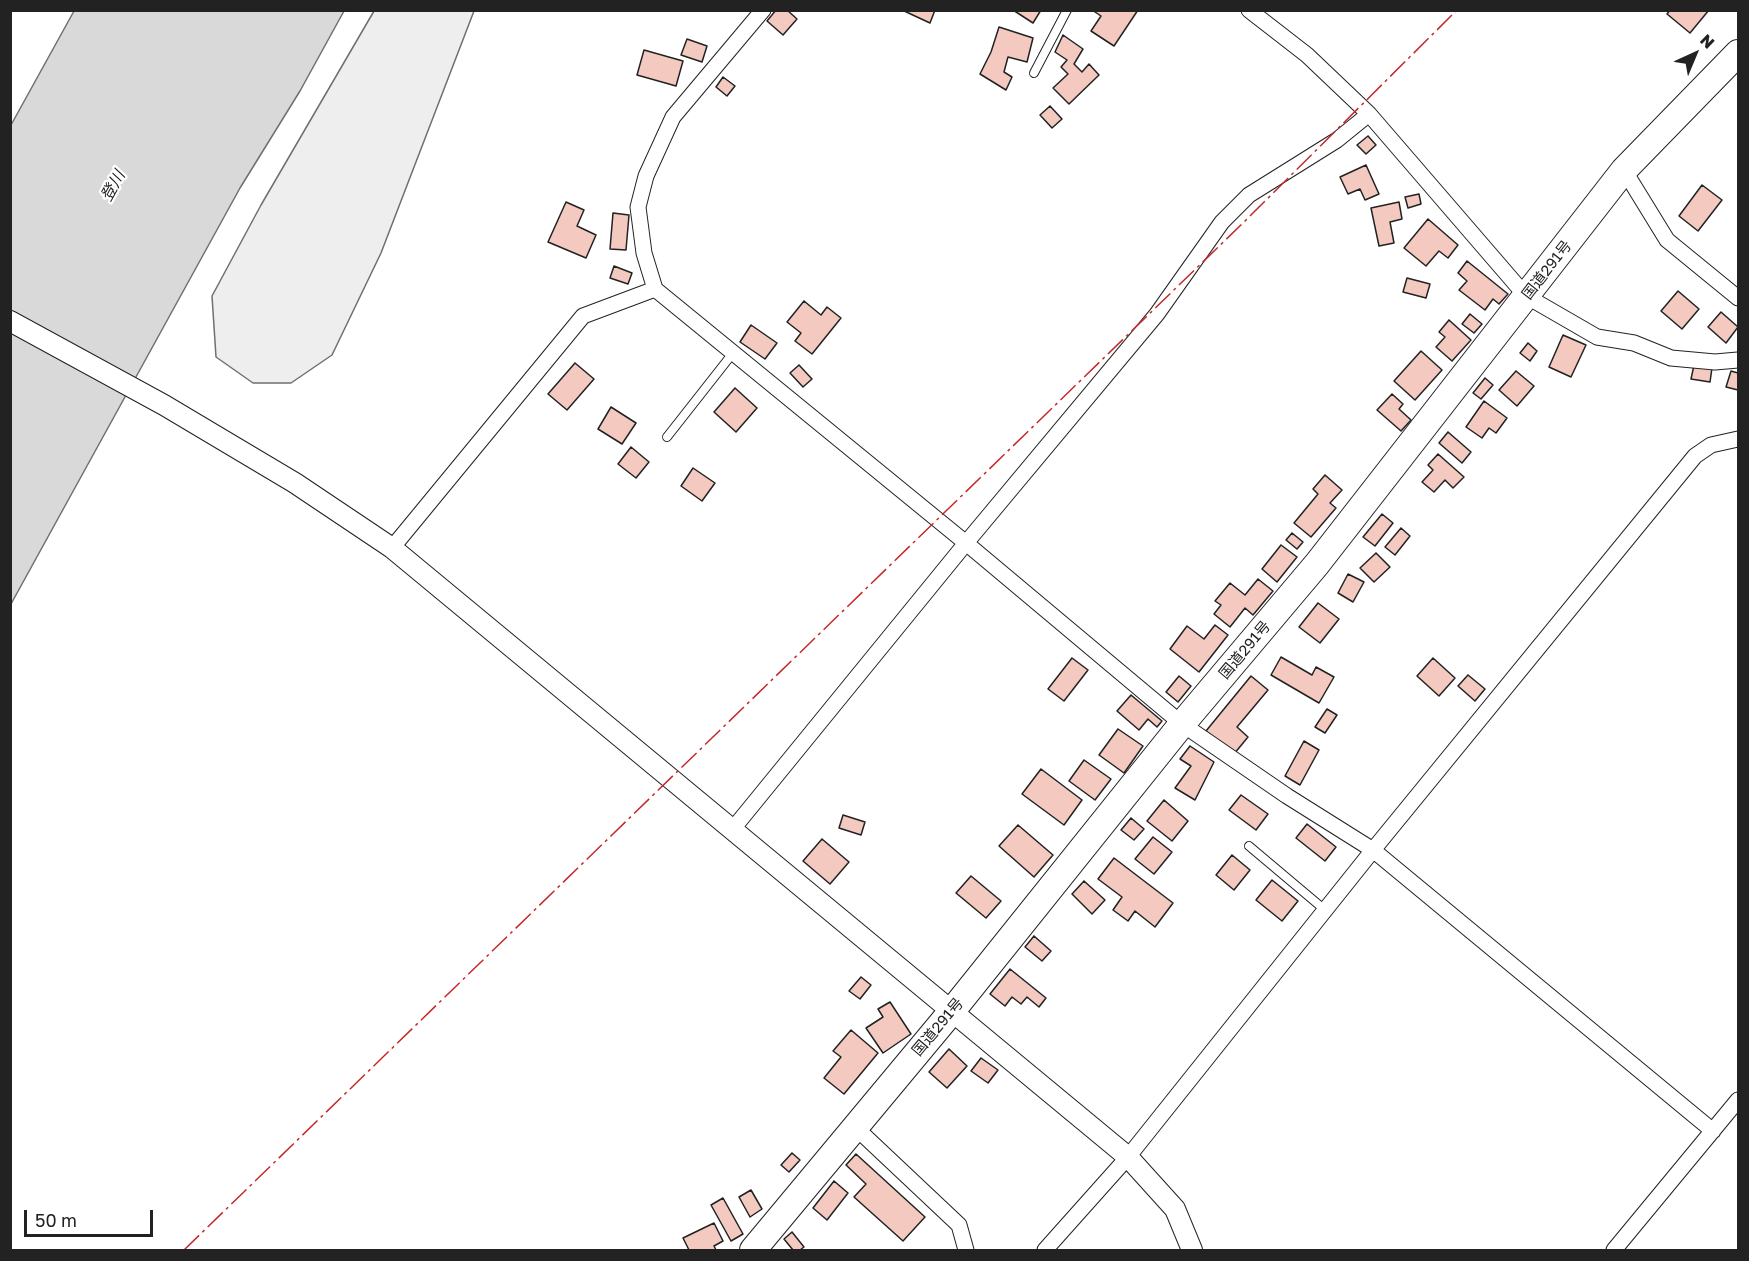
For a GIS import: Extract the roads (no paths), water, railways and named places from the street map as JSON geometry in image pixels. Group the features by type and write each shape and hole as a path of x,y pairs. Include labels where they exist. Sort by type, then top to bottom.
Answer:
{"highway":[{"name":"国道291号","path":"753,1251 952,1011 1182,724 1317,564 1624,170 1738,53"}],"street":[{"path":"763,10 673,117 646,176 638,207 644,253 655,290 966,543 1182,724 1287,796 1373,850 1713,1131"},
{"path":"1249,10 1307,55 1369,114 1526,296 1596,337 1635,343 1671,358 1715,362 1738,360"},
{"path":"732,830 966,543 1157,314 1222,222 1249,195 1337,140 1369,114"},
{"path":"1624,170 1667,240 1738,298"},
{"path":"392,548 583,316 655,290"},
{"path":"10,321 164,405 295,483 392,548 1128,1157 1174,1209 1192,1251"},
{"path":"1045,1251 1128,1157 1373,850 1695,456 1711,446 1738,439"},
{"path":"1614,1251 1738,1100"},
{"path":"855,1127 959,1225 966,1251"}],"lane":[{"path":"1034,73 1067,10"},
{"path":"667,437 733,353"},
{"path":"1249,846 1325,910"}],"water":[{"name":"登川","path":"74,11 344,11 300,91 240,188 11,604 11,125"}]}
